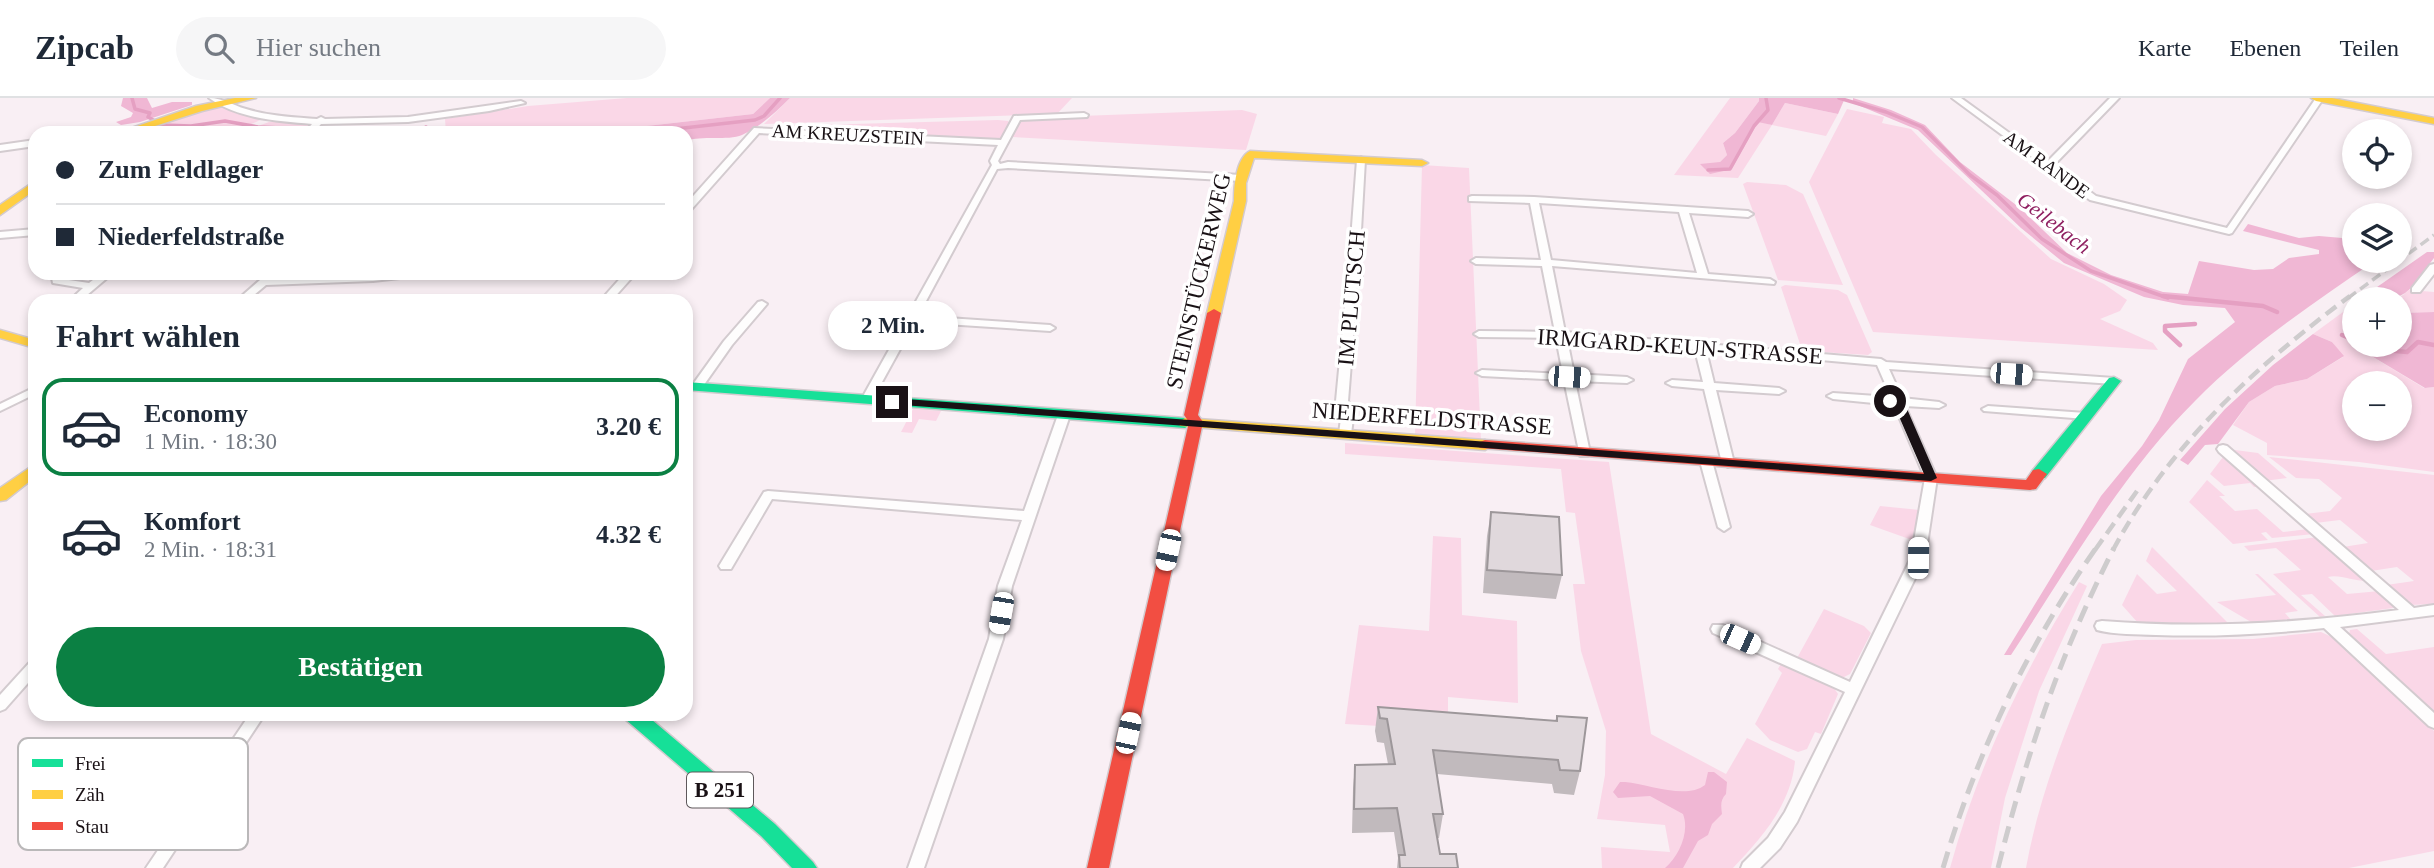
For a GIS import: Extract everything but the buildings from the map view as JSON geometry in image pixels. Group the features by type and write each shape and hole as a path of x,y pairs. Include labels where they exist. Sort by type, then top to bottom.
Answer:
{"street":[{"path":"143,126 218,100 251,98"},
{"name":"AM RANDE","path":"1956,98 2093,198 2229,231 2318,98"},
{"path":"2049,165 2115,98"},
{"path":"2318,98 2434,121"},
{"path":"218,100 266,119 309,126"},
{"path":"330,126 421,120 521,103"},
{"path":"997,166 994,160 1017,118 1084,115"},
{"name":"AM KREUZSTEIN","path":"693,202 757,130 1004,143"},
{"path":"0,148 28,144"},
{"name":"STEINSTÜCKERWEG","path":"1098,868 1196,422 1191,415 1240,201 1238,196 1241,178 1245,174 1250,154 1362,160"},
{"path":"1362,160 1422,163"},
{"name":"IM PLUTSCH","path":"1345,434 1348,410 1342,401 1352,286 1357,280 1354,266 1362,160"},
{"path":"867,400 991,169 1009,165 1241,178"},
{"path":"0,211 28,189"},
{"path":"1472,199 1534,200 1684,212 1748,214"},
{"path":"1534,200 1584,453"},
{"path":"1684,212 1703,275"},
{"path":"0,235 28,233"},
{"path":"1476,261 1546,263 1770,282"},
{"path":"2416,290 2434,267"},
{"path":"57,280 65,284 92,286"},
{"path":"82,294 99,280"},
{"path":"250,294 265,280"},
{"path":"263,282 318,280"},
{"path":"612,294 625,280"},
{"name":"NIEDERFELDSTRASSE","path":"693,385 762,304"},
{"path":"911,319 1050,328"},
{"path":"0,334 28,342"},
{"name":"IRMGARD-KEUN-STRASSE","path":"1479,334 1561,335 2114,381"},
{"path":"1700,347 1728,463"},
{"path":"1749,868 1774,844 1791,817 1918,558 1931,478 1882,363"},
{"path":"1482,373 1627,380"},
{"name":"NIEDERFELDSTRASSE","path":"693,386 2030,485 2114,381"},
{"path":"1672,383 1779,391"},
{"path":"0,408 28,394"},
{"path":"1833,396 1939,405"},
{"path":"1988,408 2086,416"},
{"path":"916,868 996,639 1006,586 1064,415"},
{"path":"2223,449 2411,613"},
{"path":"1706,461 1724,527"},
{"path":"0,496 28,475"},
{"path":"726,566 768,495 1029,516"},
{"path":"2102,626 2143,631 2234,631 2328,625 2434,610"},
{"path":"2328,625 2434,722"},
{"path":"1717,629 1852,689"},
{"path":"0,705 28,674"},
{"path":"242,738 253,721"},
{"name":"B 251","path":"640,721 768,830 806,868"},
{"path":"154,868 166,850"}],"shaded area":[{"path":"123,98 147,98 152,108 172,102 192,102 192,105 140,122 121,125 116,122 131,117 133,113 121,106"},
{"path":"627,98 770,98 753,114 646,126 446,126 445,119 528,106"},
{"path":"770,98 790,98 762,123 736,137 693,139 693,126 646,126 753,114"},
{"path":"790,98 1072,98 1057,114 764,124"},
{"path":"1730,98 1759,98 1759,101 1735,133 1723,143 1727,155 1720,162 1732,169 1758,121 1772,125 1738,178 1674,175"},
{"path":"1759,98 1845,98 1838,114 1785,103 1772,125 1758,122 1732,169 1710,174 1700,164 1720,162 1727,155 1723,143 1735,133"},
{"path":"1853,98 1891,110 1925,125 1960,162 2020,208 2067,253 2111,275 2163,292 2188,294 2199,261 2254,270 2273,269 2289,258 2319,254 2319,250 2243,231 2248,224 2299,238 2342,238 2342,273 2358,273 2237,362 2169,429 2120,490 2011,655 2004,655 2101,496 2142,446 2159,420 2188,359 2235,322 2225,308 2183,305 2144,297 2064,263 2021,228 1918,130 1853,103"},
{"path":"1785,103 1838,114 1826,136 1772,125"},
{"path":"218,106 225,106 260,120 248,126 153,125"},
{"path":"1847,109 1884,117 1882,123 1911,129 2051,259 2104,284 2127,300 2120,311 2100,319 2153,343 2158,350 1873,332 1809,182"},
{"path":"1242,110 1257,114 1246,150 1012,137 1021,120 1027,118"},
{"path":"1008,121 1011,125 1004,137 998,140 768,128 780,126"},
{"path":"269,122 307,122 311,126 258,126"},
{"path":"1422,165 1469,168 1481,441 1415,436"},
{"path":"1743,184 1786,185 1803,194 1843,285 1778,280"},
{"path":"2427,252 2434,252 2434,258 2412,287 2377,287 2397,273 2412,273 2412,263"},
{"path":"1785,285 1838,290 1847,295 1872,352 1868,355 1806,351 1801,347 1781,287"},
{"path":"2412,290 2434,292 2434,312 2412,313"},
{"path":"2434,312 2434,387 2425,388 2412,380 2412,371 2397,371 2373,357 2412,357 2412,313"},
{"path":"2342,313 2342,356 2332,342 2313,334"},
{"path":"2313,334 2332,342 2342,354 2342,357 2307,379 2275,386 2249,402 2218,444 2205,445 2188,465 2180,460 2225,409 2273,365"},
{"path":"2343,357 2373,357 2396,371 2342,371 2342,441 2412,441 2412,381 2424,388 2434,387 2434,472 2359,462 2267,455 2267,443 2233,425 2249,402 2275,386 2307,379"},
{"path":"913,409 941,411 936,421 919,419 912,433 901,432"},
{"path":"1345,443 1609,462 1651,734 1726,774 1747,738 1795,761 1788,792 1781,806 1764,832 1733,868 1602,868 1601,847 1670,852 1665,825 1597,819 1605,775 1606,731 1581,651 1573,584 1585,584 1575,513 1566,512 1561,469 1345,454"},
{"path":"2235,450 2258,453 2287,478 2264,481 2232,453"},
{"path":"2223,457 2261,487 2254,487 2250,483 2224,486 2210,474"},
{"path":"2269,457 2434,475 2434,604 2409,605 2386,585 2414,581 2397,567 2371,571 2343,547 2368,543 2340,520 2315,523 2305,514 2330,511 2342,498 2319,479 2296,478"},
{"path":"2207,480 2225,496 2219,496 2235,511 2257,509 2283,532 2308,529 2314,534 2272,538 2266,532 2261,533 2268,540 2233,544 2189,502"},
{"path":"1880,506 1920,510 1912,540 1870,525"},
{"path":"1433,536 1461,538 1462,615 1517,621 1518,703 1448,697 1448,730 1345,724 1359,625 1429,631"},
{"path":"2318,537 2369,581 2328,577 2347,594 2380,591 2395,604 2393,608 2335,616 2312,594 2301,595 2325,616 2320,617 2273,574 2301,570 2276,548 2249,551 2244,546"},
{"path":"2152,547 2229,624 2138,623 2122,605 2137,574 2157,594 2177,591 2146,561"},
{"path":"2255,574 2298,611 2285,613 2292,621 2251,622 2217,602 2276,595"},
{"path":"2079,582 2087,586 2039,691 2005,798 1991,868 1950,868 1974,793 2004,720 2039,650"},
{"path":"1824,609 1864,626 1871,633 1850,674 1842,678 1796,660"},
{"path":"2357,629 2386,654 2434,647 2434,712 2349,635 2350,630"},
{"path":"2321,632 2334,638 2434,731 2434,851 2349,868 2026,868 2048,782 2102,644 2136,640 2253,639"},
{"path":"1782,662 1832,685 1838,694 1821,734 1815,732 1807,749 1798,752 1770,740 1755,724 1782,673 1778,669"},
{"path":"1708,772 1714,772 1727,782 1726,794 1721,803 1722,814 1712,824 1708,835 1698,841 1683,868 1665,868 1682,843 1685,828 1683,814 1650,796 1618,798 1613,792 1620,782 1688,791 1705,785"}],"waterway":[{"name":"Geilebach","path":"132,98 135,109 150,113 148,117 162,125 191,126"},
{"name":"Geilebach","path":"693,127 755,120 764,116 780,98"},
{"path":"1708,170 1730,169 1754,126 1768,110 1766,98"},
{"name":"Geilebach","path":"1839,98 1886,112 1922,127 1970,175 1997,195 2042,239 2091,271 2168,298"},
{"name":"Geilebach","path":"191,126 225,121 252,126"},
{"name":"Geilebach","path":"2163,296 2263,306 2277,312"},
{"path":"2180,345 2165,331 2165,326 2195,324"},
{"name":"Geilebach","path":"2412,347 2418,342 2434,345"}],"railway":[{"path":"2363,287 2434,235"},
{"path":"2113,550 2160,476 2217,410 2281,350 2342,302"},
{"path":"2095,550 2137,491"},
{"path":"1943,868 1972,783 2006,702 2048,623 2096,548"},
{"path":"1998,868 2033,744 2061,666 2113,550"}],"traffic: fast":[{"path":"2039,474 2114,381"},
{"path":"693,387 1185,423"},
{"path":"640,721 768,830 806,868"}],"traffic: slow":[{"path":"144,126 200,108 251,98"},
{"path":"2316,98 2434,121"},
{"path":"1214,313 1240,201 1240,183 1250,154 1422,163"},
{"path":"0,211 28,189"},
{"path":"0,334 28,342"},
{"path":"1185,423 1485,445"},
{"path":"0,496 28,474"}],"traffic: jam":[{"path":"1098,868 1196,422 1191,415 1214,313"},
{"path":"1485,445 2030,485 2039,474"}],"route":[{"path":"892,402 1196,422 1931,478 1898,402 1890,401"}]}
